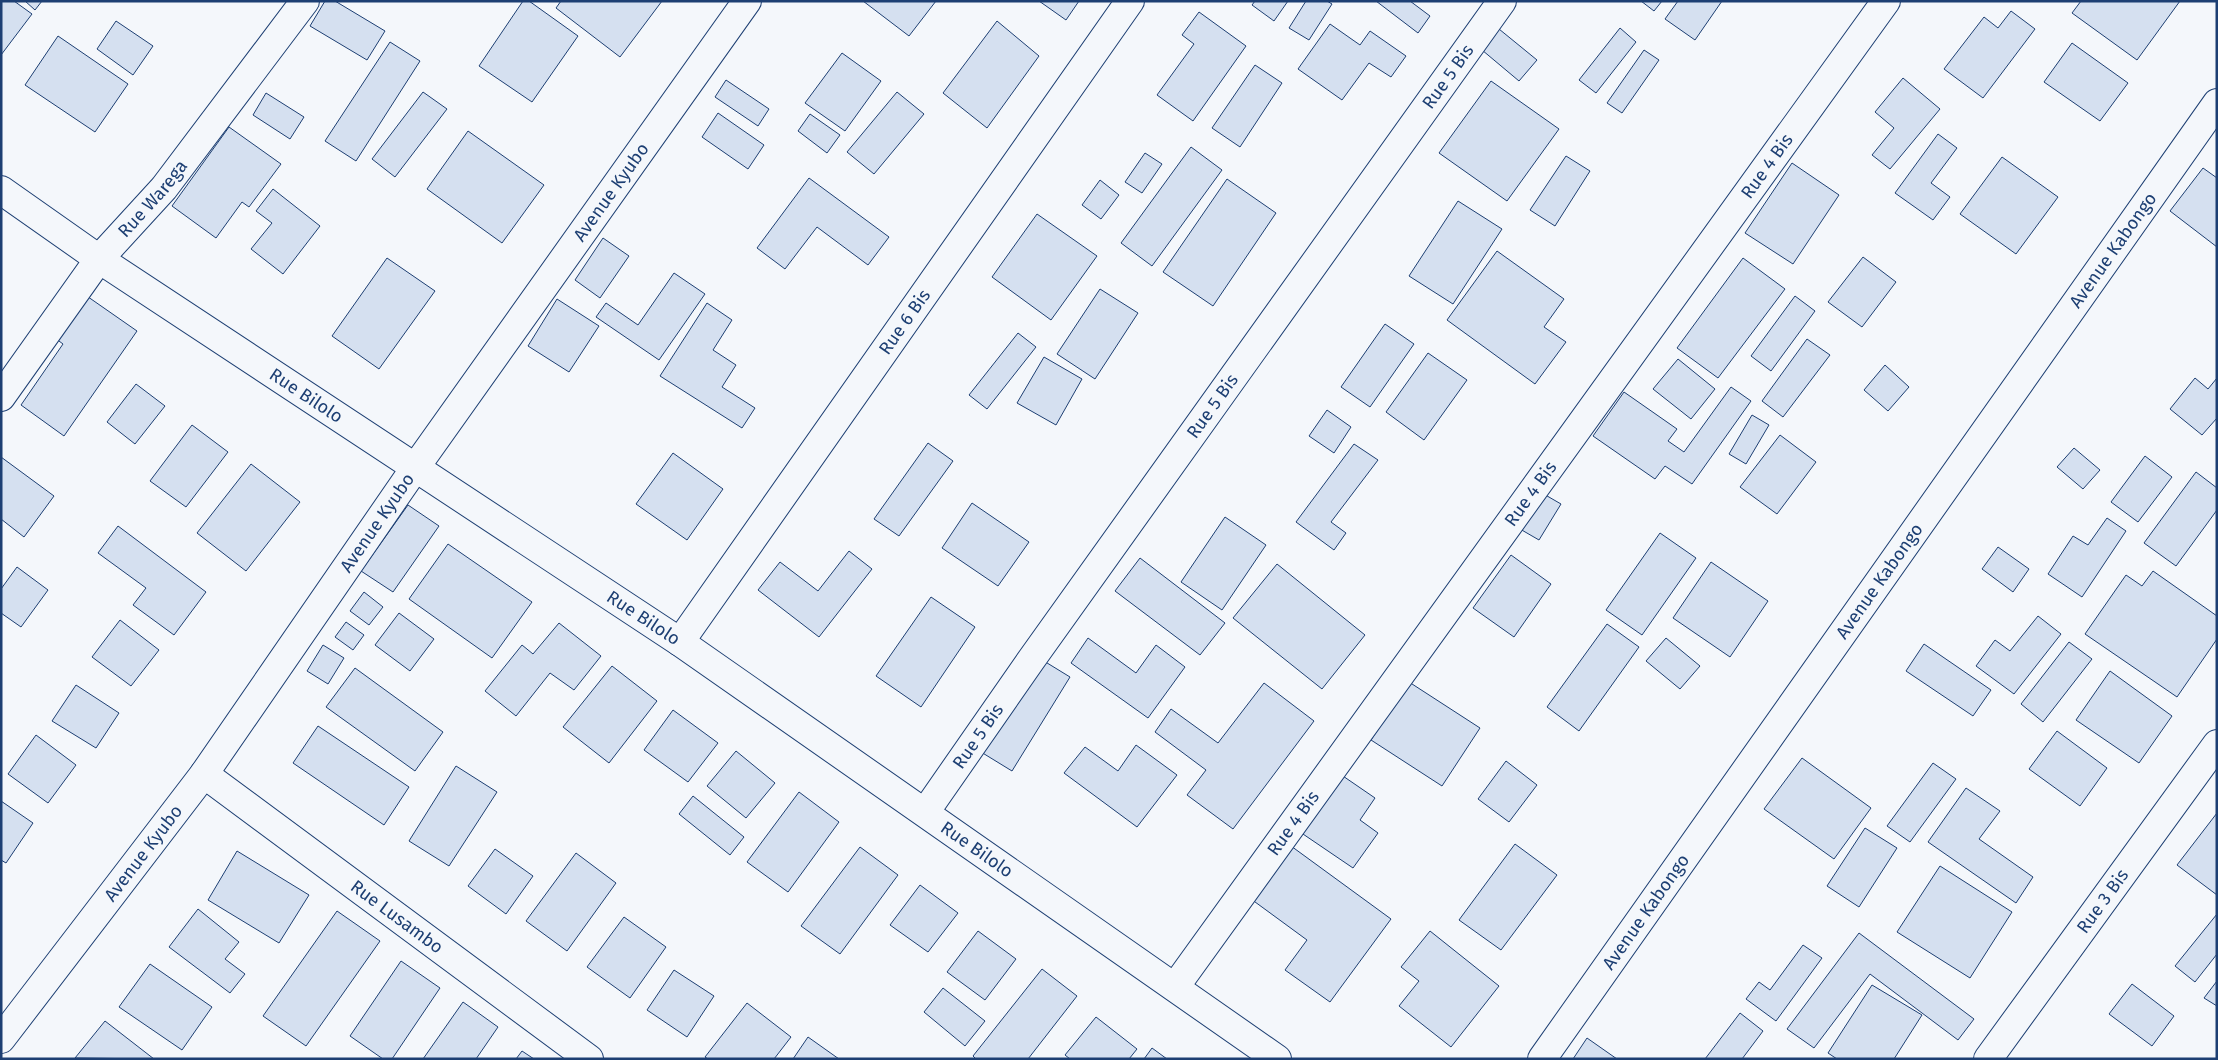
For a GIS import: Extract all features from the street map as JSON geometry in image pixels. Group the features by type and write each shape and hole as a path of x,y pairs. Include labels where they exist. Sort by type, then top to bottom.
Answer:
{"street":[{"name":"Rue Warega","path":"1,397 99,259 164,188 306,1"},
{"name":"Avenue Kyubo","path":"1,1039 204,774 414,468 747,1"},
{"name":"Rue 6 Bis","path":"680,642 1130,1"},
{"name":"Rue 5 Bis","path":"926,811 1030,660 1502,1"},
{"name":"Rue 4 Bis","path":"1175,987 1886,1"},
{"name":"Avenue Kabongo","path":"1542,1059 2217,103"},
{"name":"Rue Bilolo","path":"1,190 99,259 680,642 926,811 1277,1059"},
{"name":"Rue 3 Bis","path":"1988,1059 2217,744"},
{"name":"Rue Lusambo","path":"204,774 589,1059"}],"building":[{"path":"1,1 14,1 32,14 1,55"},
{"path":"25,1 42,1 35,10"},
{"path":"325,1 335,1 385,31 367,60 310,26"},
{"path":"523,1 529,1 578,36 532,102 479,66"},
{"path":"561,1 662,1 620,57 556,8"},
{"path":"863,1 936,1 909,36"},
{"path":"1039,1 1079,1 1066,20"},
{"path":"1255,1 1288,1 1274,21 1252,5"},
{"path":"1306,1 1327,1 1332,4 1309,40 1289,28"},
{"path":"1376,1 1410,1 1430,16 1418,33"},
{"path":"1641,1 1662,1 1654,11"},
{"path":"1678,1 1722,1 1695,40 1665,19"},
{"path":"2081,1 2180,1 2137,60 2072,13"},
{"path":"2011,11 2035,29 1983,98 1944,69 1984,17 1998,28"},
{"path":"1199,12 1246,46 1193,121 1157,95 1194,44 1182,35"},
{"path":"116,21 153,46 133,75 97,49"},
{"path":"997,21 1039,56 987,128 943,93"},
{"path":"1330,24 1360,45 1370,31 1406,56 1391,77 1369,63 1342,100 1298,69"},
{"path":"1620,28 1636,42 1596,93 1579,80"},
{"path":"1499,29 1537,60 1519,81 1482,50"},
{"path":"58,36 128,84 95,132 25,85"},
{"path":"390,42 420,61 356,161 325,141"},
{"path":"2072,43 2128,83 2100,121 2044,82"},
{"path":"1644,50 1659,60 1622,113 1607,103"},
{"path":"842,53 881,81 845,131 805,103"},
{"path":"1255,65 1282,83 1240,147 1212,128"},
{"path":"1903,78 1940,109 1890,169 1872,155 1894,128 1875,112"},
{"path":"726,80 769,109 758,126 715,97"},
{"path":"1491,81 1559,129 1507,201 1439,153"},
{"path":"423,92 447,109 395,177 372,159"},
{"path":"897,92 924,114 874,174 847,152"},
{"path":"266,93 304,117 290,139 253,115"},
{"path":"718,113 764,145 748,169 702,137"},
{"path":"810,114 840,135 827,153 798,131"},
{"path":"229,127 281,164 249,207 242,202 216,238 172,206"},
{"path":"468,131 544,185 502,243 427,189"},
{"path":"1938,134 1957,148 1931,183 1950,197 1933,220 1895,193"},
{"path":"1191,147 1222,170 1152,266 1121,243"},
{"path":"1145,153 1162,164 1142,193 1125,182"},
{"path":"1566,156 1590,171 1555,226 1530,210"},
{"path":"2002,157 2058,197 2016,254 1960,214"},
{"path":"1792,163 1839,195 1793,264 1745,233"},
{"path":"2203,168 2217,178 2217,247 2170,211"},
{"path":"809,178 889,237 868,265 817,227 785,269 757,248"},
{"path":"1227,179 1276,213 1213,306 1163,272"},
{"path":"1100,180 1119,195 1101,219 1082,205"},
{"path":"273,189 320,226 283,274 251,249 272,223 256,211"},
{"path":"1458,201 1502,229 1453,304 1409,276"},
{"path":"1037,214 1097,256 1051,320 992,277"},
{"path":"603,238 629,256 600,298 575,280"},
{"path":"1497,251 1564,299 1544,327 1566,342 1535,384 1447,320"},
{"path":"1863,257 1896,282 1862,327 1828,302"},
{"path":"387,258 435,291 379,369 332,336"},
{"path":"1743,258 1785,289 1718,378 1677,348"},
{"path":"674,273 705,294 659,360 596,317 606,303 638,325"},
{"path":"1100,289 1138,313 1095,379 1057,354"},
{"path":"81,292 137,331 64,436 21,405 63,344 51,335"},
{"path":"1795,296 1815,311 1771,371 1751,356"},
{"path":"557,299 599,326 569,372 528,346"},
{"path":"707,303 732,320 713,350 736,365 722,387 755,408 742,428 660,376"},
{"path":"1385,324 1414,344 1370,407 1341,387"},
{"path":"1018,333 1036,347 987,409 969,395"},
{"path":"1807,339 1830,355 1783,417 1762,401"},
{"path":"1428,353 1467,380 1424,440 1386,412"},
{"path":"1044,357 1082,379 1056,425 1017,403"},
{"path":"1678,359 1715,389 1691,419 1653,389"},
{"path":"1885,365 1909,387 1888,411 1864,390"},
{"path":"2195,378 2208,389 2217,378 2217,418 2202,435 2170,409"},
{"path":"136,384 165,406 135,444 107,422"},
{"path":"1731,387 1751,401 1692,484 1665,466 1655,479 1593,436 1624,392 1677,429 1668,441 1684,452"},
{"path":"1327,410 1351,427 1334,453 1309,436"},
{"path":"1752,415 1769,425 1746,464 1729,454"},
{"path":"192,425 228,452 186,507 150,481"},
{"path":"1780,435 1816,462 1777,514 1740,487"},
{"path":"928,443 953,461 899,536 874,519"},
{"path":"1354,444 1378,460 1331,522 1346,533 1334,550 1296,522"},
{"path":"2074,448 2100,470 2083,489 2057,467"},
{"path":"673,453 723,489 687,540 636,504"},
{"path":"2145,456 2172,477 2138,522 2111,502"},
{"path":"1,457 54,496 24,537 1,519"},
{"path":"251,464 300,502 246,571 197,533"},
{"path":"2196,472 2217,488 2217,510 2176,566 2144,543"},
{"path":"1542,493 1561,504 1539,540 1520,529"},
{"path":"972,503 1029,542 998,586 942,548"},
{"path":"408,505 439,526 393,592 361,571"},
{"path":"1225,517 1266,545 1222,610 1181,582"},
{"path":"2107,518 2126,531 2082,597 2048,574 2073,536 2088,545"},
{"path":"118,526 206,592 174,635 133,605 146,588 98,553"},
{"path":"1660,533 1696,558 1642,635 1606,610"},
{"path":"448,544 532,602 492,658 409,599"},
{"path":"1998,547 2029,569 2013,592 1982,569"},
{"path":"849,551 872,569 819,637 758,590 780,562 818,591"},
{"path":"1511,555 1551,584 1514,637 1473,608"},
{"path":"1140,558 1225,623 1200,655 1115,591"},
{"path":"1711,562 1768,601 1730,657 1673,618"},
{"path":"1277,564 1365,635 1322,689 1233,618"},
{"path":"17,567 48,590 21,627 1,613 1,589"},
{"path":"2153,571 2217,616 2217,639 2177,697 2085,634 2126,575 2142,586"},
{"path":"364,592 383,607 369,625 350,611"},
{"path":"931,597 975,627 921,707 876,676"},
{"path":"399,613 434,639 410,671 375,645"},
{"path":"2038,616 2061,634 2014,694 1976,666 1995,640 2010,651"},
{"path":"120,620 159,650 131,686 92,657"},
{"path":"346,622 364,635 353,650 335,637"},
{"path":"559,623 601,656 574,690 550,673 516,716 485,691 522,645 533,654"},
{"path":"1607,624 1639,647 1579,731 1547,707"},
{"path":"1088,638 1136,673 1156,645 1185,667 1148,718 1071,663"},
{"path":"1666,638 1700,666 1680,689 1646,661"},
{"path":"2069,642 2092,659 2043,722 2021,704"},
{"path":"1924,644 1991,690 1973,716 1906,671"},
{"path":"323,645 344,658 328,684 307,671"},
{"path":"1039,658 1070,677 1012,771 981,752"},
{"path":"612,666 657,701 609,763 563,727"},
{"path":"355,668 443,732 415,771 326,707"},
{"path":"2110,671 2172,716 2139,763 2076,720"},
{"path":"1409,682 1480,728 1442,786 1371,740"},
{"path":"1264,683 1314,721 1233,829 1187,795 1206,770 1155,732 1171,709 1218,743"},
{"path":"76,685 119,713 96,748 52,721"},
{"path":"673,710 718,743 688,782 644,750"},
{"path":"318,726 409,787 384,825 293,763"},
{"path":"2057,731 2107,768 2080,806 2029,769"},
{"path":"36,735 76,765 48,803 8,774"},
{"path":"1136,745 1177,775 1137,827 1064,773 1085,747 1118,771"},
{"path":"736,751 775,783 746,818 707,786"},
{"path":"1802,758 1871,808 1834,859 1764,809"},
{"path":"1506,761 1537,785 1509,822 1478,799"},
{"path":"1933,763 1956,779 1910,842 1887,826"},
{"path":"456,766 497,792 449,866 409,841"},
{"path":"1340,774 1375,798 1360,820 1378,833 1353,868 1300,832"},
{"path":"1966,788 2000,811 1979,839 2033,877 2016,903 1928,842"},
{"path":"799,792 839,822 788,892 747,862"},
{"path":"693,796 744,837 730,855 679,814"},
{"path":"1,801 33,823 6,863 1,860"},
{"path":"2217,813 2217,895 2177,865"},
{"path":"1865,828 1897,848 1859,907 1827,886"},
{"path":"1515,844 1557,875 1501,950 1459,920"},
{"path":"1291,846 1391,919 1330,1002 1285,970 1307,940 1251,899"},
{"path":"860,847 898,875 840,954 801,926"},
{"path":"495,849 533,876 506,914 468,886"},
{"path":"237,851 309,895 279,943 208,900"},
{"path":"576,853 616,883 567,951 526,921"},
{"path":"1940,866 2012,912 1970,978 1897,932"},
{"path":"920,885 958,913 928,952 890,925"},
{"path":"198,909 239,942 225,959 245,974 230,993 169,947"},
{"path":"337,911 380,941 306,1046 263,1016"},
{"path":"2217,914 2217,954 2195,982 2175,966"},
{"path":"624,917 666,947 630,998 587,967"},
{"path":"978,931 1016,959 985,1000 947,972"},
{"path":"1430,931 1499,986 1451,1047 1399,1006 1419,981 1401,967"},
{"path":"1859,933 1974,1019 1958,1040 1870,974 1814,1048 1787,1029"},
{"path":"1803,945 1822,958 1776,1021 1746,999 1759,982 1770,990"},
{"path":"401,961 440,988 392,1059 383,1059 350,1036"},
{"path":"150,964 212,1007 182,1050 119,1007"},
{"path":"1042,969 1077,996 1028,1059 976,1059 973,1056"},
{"path":"674,970 714,996 687,1037 647,1010"},
{"path":"2217,981 2217,1006 2204,998"},
{"path":"2132,984 2174,1016 2152,1046 2109,1014"},
{"path":"1872,985 1922,1015 1894,1059 1837,1059 1828,1053"},
{"path":"943,988 985,1021 965,1046 924,1012"},
{"path":"463,1002 498,1027 476,1059 423,1059"},
{"path":"747,1003 791,1037 774,1059 708,1059 705,1057"},
{"path":"1740,1013 1763,1031 1742,1059 1705,1059"},
{"path":"1096,1017 1137,1049 1129,1059 1070,1059 1065,1055"},
{"path":"105,1021 154,1059 75,1058"},
{"path":"808,1037 839,1059 793,1059"},
{"path":"1587,1038 1617,1059 1573,1059"},
{"path":"1152,1048 1167,1059 1144,1059"},
{"path":"522,1051 534,1059 516,1059"}]}
